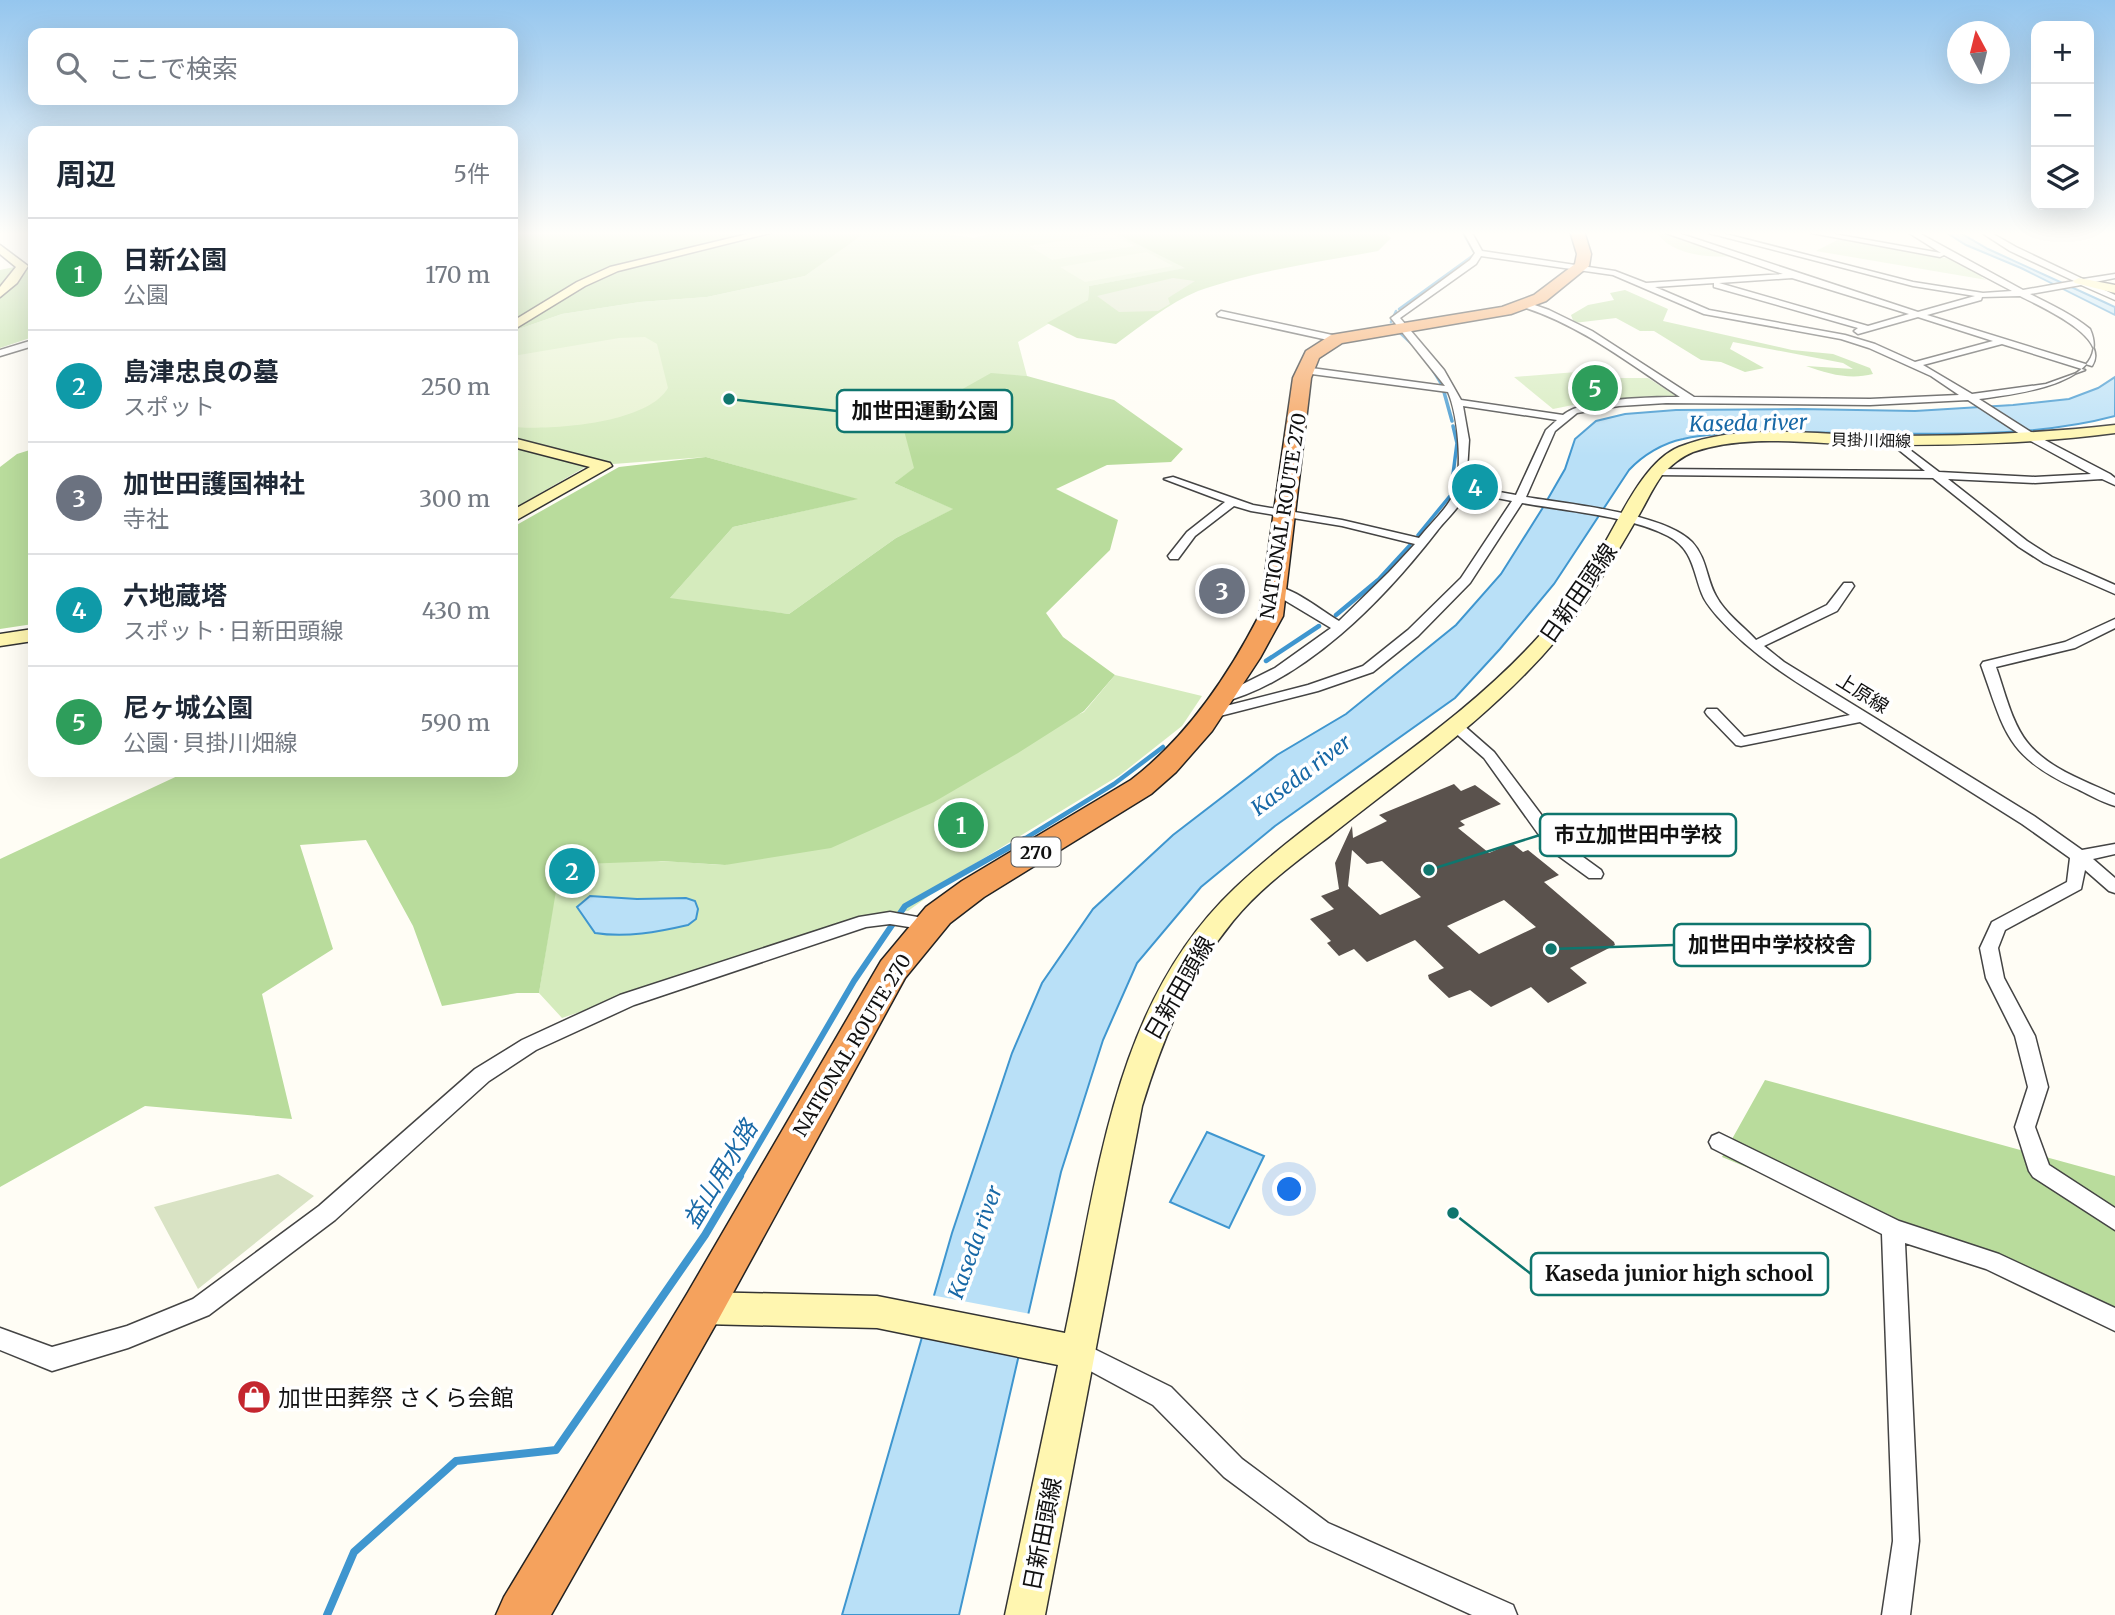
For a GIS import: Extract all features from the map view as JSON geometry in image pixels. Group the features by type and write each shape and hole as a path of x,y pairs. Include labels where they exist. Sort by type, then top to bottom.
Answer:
{"highway":[{"path":"1304,370 1312,355 1337,339 1486,315 1517,306"},
{"name":"NATIONAL ROUTE 270","path":"522,1615 702,1308 920,923 1141,787 1185,749 1254,651 1271,615 1304,370"}],"street":[{"path":"518,323 545,306"},
{"path":"1216,707 1248,691 1339,627 1372,597 1423,542 1460,494 1464,439 1456,402 1439,367 1401,328 1395,318 1411,306"},
{"path":"1531,306 1605,343 1691,400"},
{"path":"1694,306 1707,312 1842,337 1917,364 2031,436 2110,476 2115,482"},
{"path":"1792,306 1867,328"},
{"path":"1895,306 2094,370"},
{"path":"1842,337 1941,306"},
{"path":"1216,707 1312,688 1368,669 1413,633 1466,580 1524,498 1551,430 1574,411 1593,407 1691,400 1870,402 1973,399 2048,387 2094,370 2101,359 2093,337 2048,306"},
{"path":"1221,314 1337,339"},
{"path":"1917,364 2004,341"},
{"path":"0,353 28,345"},
{"path":"1304,370 1452,390"},
{"path":"1456,402 1563,418"},
{"name":"貝掛川畑線","path":"1624,521 1656,471 1679,452 1716,443 1778,439 1893,440 2031,436 2115,429"},
{"path":"1893,440 2023,544 2048,560 2115,590"},
{"path":"518,444 604,466 518,514"},
{"path":"1656,471 2035,480 2110,476"},
{"path":"1169,479 1231,503 1423,542"},
{"name":"上原線","path":"1460,488 1524,498 1624,521 1659,526 1687,544 1698,559 1709,596 1754,645 1779,666 2028,820 2079,856 2115,887"},
{"path":"1174,556 1191,534 1231,503"},
{"name":"日新田頭線","path":"1026,1615 1068,1349 1119,1135 1150,1034 1188,965 1221,918 1247,891 1358,801 1457,727 1542,646 1563,619 1624,521"},
{"path":"1754,645 1779,636 1832,608 1848,586"},
{"path":"1275,589 1339,627"},
{"path":"2115,624 2070,645 1988,665 2007,718 2023,748 2046,766 2115,801"},
{"path":"0,640 28,636"},
{"path":"1712,712 1741,742 1862,717"},
{"path":"1457,727 1489,755 1555,845 1595,874"},
{"path":"2115,849 2079,856 2075,885 1998,926 1989,948 1995,978 2025,1036 2038,1087 2025,1127 2040,1171 2115,1220"},
{"path":"0,1339 52,1359 128,1337 201,1307 327,1213 482,1075 529,1045 627,1000 865,920 890,918 920,923"},
{"path":"1719,1142 1893,1230 1991,1261 2115,1321"},
{"path":"1893,1230 1906,1541 1896,1615"},
{"path":"702,1308 882,1313 1068,1349 1162,1396 1233,1468 1318,1532 1503,1615"}],"green space":[{"path":"0,306 28,306 28,339 0,348"},
{"path":"518,306 612,306 562,314 518,329"},
{"path":"612,306 1077,306 1018,342 1027,376 991,374 915,468 894,483 954,509 896,538 789,614 669,599 733,527 856,499 706,457 587,466 518,506 518,329 562,314"},
{"path":"1077,306 1169,306 1116,344 1077,338 1047,323"},
{"path":"1111,306 1166,306 1158,311 1119,312"},
{"path":"1586,306 1662,306 1668,309 1663,321 1792,350 1833,354 1870,368 1873,374 1831,374 1806,366 1853,369 1843,363 1733,342 1730,349 1764,368 1745,372 1721,362 1701,360 1654,331 1640,331 1616,318 1574,323 1571,315"},
{"path":"645,337 657,344 668,388 657,400 640,410 597,422 518,427 518,355 619,338"},
{"path":"1601,370 1613,378 1648,378 1678,397 1593,401 1553,409 1514,377"},
{"path":"991,373 1027,376 1114,400 1183,449 1171,462 1107,465 1056,489 1118,520 1110,550 1046,613 1063,637 1115,675 1084,711 934,802 831,848 725,865 661,861 583,864 559,873 539,993 517,993 442,1006 413,926 366,840 300,845 333,949 262,994 292,1119 145,1106 0,1187 0,859 175,777 518,777 518,524 619,467 706,457 858,499 733,527 670,598 789,614 896,538 953,509 894,483 914,468 902,423"},
{"path":"28,451 28,625 0,629 0,467 17,454"},
{"path":"1115,675 1202,696 1182,726 1120,775 966,869 908,911 887,913 818,931 562,1018 539,993 558,873 619,861 725,865 1084,712"},
{"path":"1765,1080 2115,1176 2115,1320 1722,1157"},
{"path":"278,1174 314,1196 198,1289 154,1207"}],"water":[{"path":"2098,306 2115,307 2115,315"},
{"name":"Kaseda river","path":"2115,377 2115,416 2075,425 1991,433 1707,435 1668,443 1654,450 1629,470 1554,584 1455,698 1275,826 1201,887 1137,963 1103,1040 1061,1172 959,1615 842,1615 952,1233 1012,1053 1042,983 1093,909 1173,835 1277,755 1346,714 1456,625 1501,574 1565,469 1575,439 1596,421 1625,414 1676,410 1915,411 2013,405 2069,399 2098,388"},
{"path":"590,896 686,898 695,901 698,909 696,919 688,925 630,935 595,933 577,907"},
{"path":"1207,1132 1264,1156 1229,1228 1170,1202"}],"pier":[{"path":"931,1295 1031,1314 1021,1357 919,1336"}],"building":[{"path":"1454,784 1461,791 1475,785 1501,804 1460,821 1465,825 1458,828 1489,853 1512,843 1523,852 1528,850 1559,875 1544,882 1615,945 1570,968 1587,983 1548,1003 1531,987 1491,1007 1470,990 1449,998 1428,975 1444,968 1415,940 1367,962 1354,949 1339,956 1327,943 1331,941 1310,919 1334,909 1321,896 1339,889 1335,863 1352,826 1353,838 1387,821 1379,815","holes":["1352,850 1367,864 1382,861 1421,897 1380,915 1348,886","1504,900 1536,927 1479,954 1447,926"]}],"waterway":[{"name":"益山用水路","path":"1399,309 1403,306"},
{"name":"益山用水路","path":"1391,322 1396,311"},
{"name":"益山用水路","path":"1400,333 1418,350"},
{"name":"益山用水路","path":"1432,369 1441,384"},
{"name":"益山用水路","path":"1444,392 1452,421"},
{"name":"益山用水路","path":"1451,490 1457,443 1453,426"},
{"name":"益山用水路","path":"1418,535 1450,496"},
{"name":"益山用水路","path":"1376,582 1410,545"},
{"name":"益山用水路","path":"1336,615 1376,582"},
{"name":"益山用水路","path":"1266,661 1319,626"},
{"name":"益山用水路","path":"1021,841 1114,784 1163,747"},
{"name":"益山用水路","path":"739,1178 854,981 905,906 1024,839"},
{"name":"益山用水路","path":"327,1615 354,1552 456,1461 556,1450 705,1235 740,1176"}],"place":[{"name":"尼ヶ城公園","path":"1595,388"},
{"name":"加世田運動公園","path":"729,399"},
{"name":"六地蔵塔","path":"1475,487"},
{"name":"加世田護国神社","path":"1222,591"},
{"name":"日新公園","path":"961,825"},
{"name":"市立加世田中学校","path":"1429,870"},
{"name":"島津忠良の墓","path":"572,871"},
{"name":"加世田中学校校舎","path":"1551,949"},
{"name":"Kaseda junior high school","path":"1453,1213"},
{"name":"加世田葬祭 さくら会館","path":"254,1397"}]}
